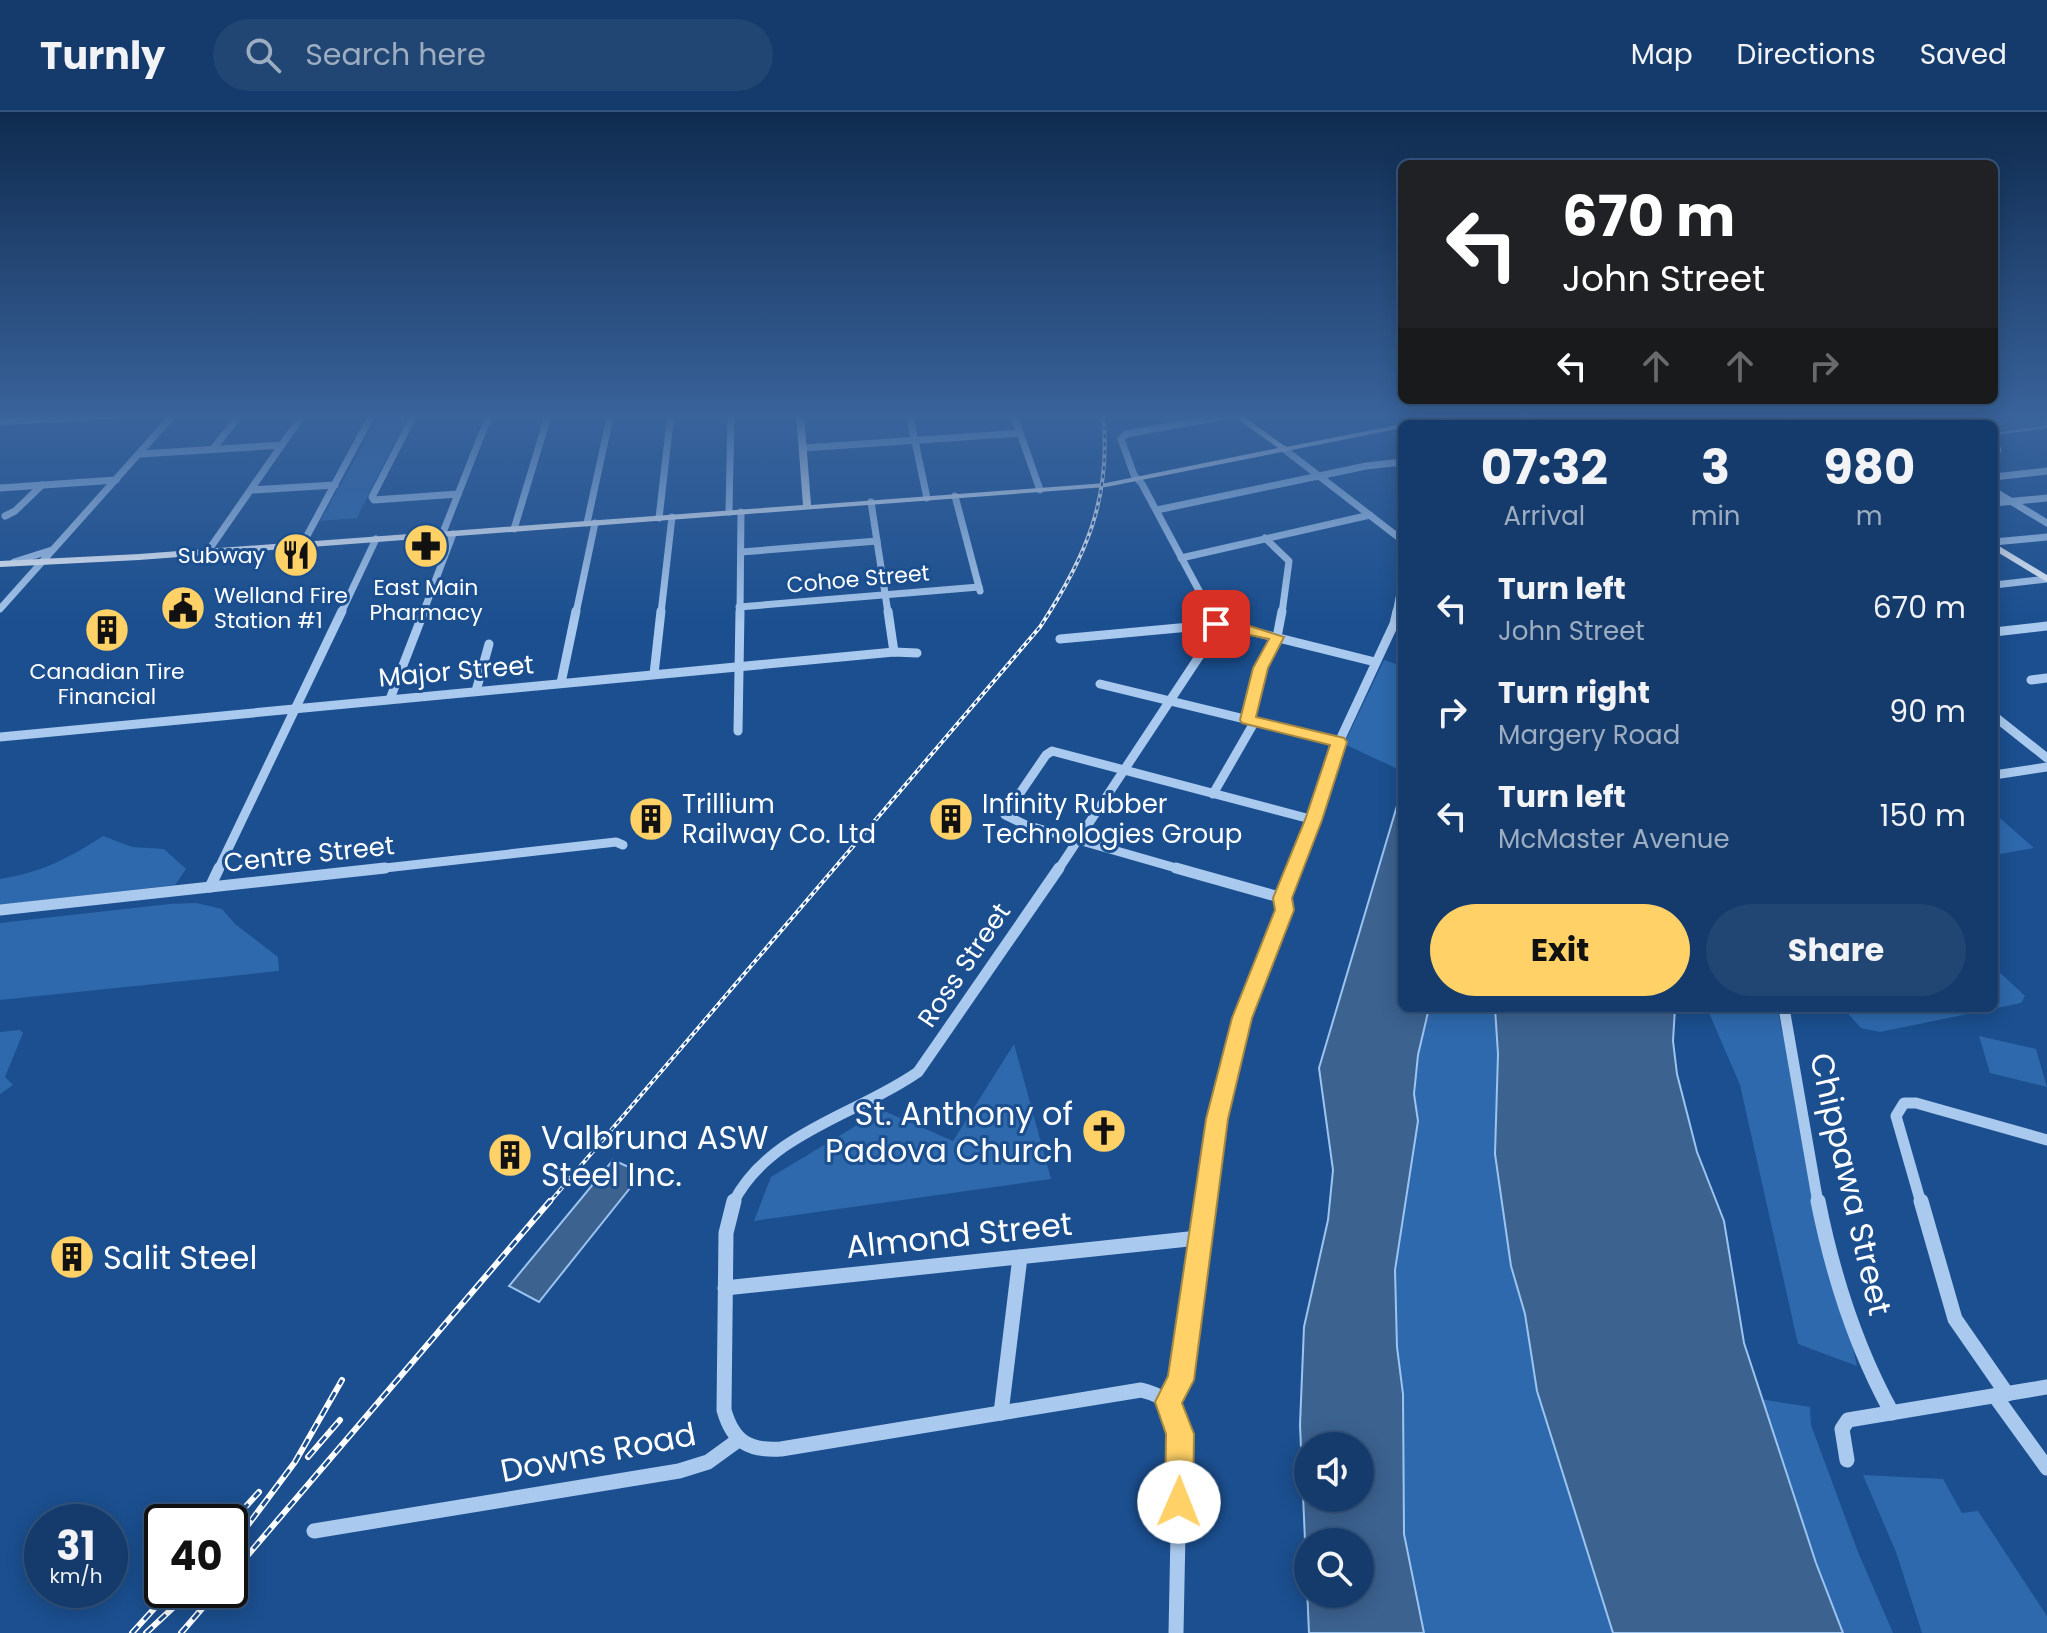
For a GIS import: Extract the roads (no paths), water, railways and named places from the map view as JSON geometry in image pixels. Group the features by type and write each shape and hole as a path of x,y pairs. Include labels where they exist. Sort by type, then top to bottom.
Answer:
{"main road":[{"path":"805,484 807,506"},
{"path":"2,565 1111,484"},
{"path":"1998,547 2047,579"}],"street":[{"path":"0,488 57,484"},
{"path":"0,609 112,484"},
{"path":"208,551 256,484"},
{"path":"379,484 372,497 374,500 458,494"},
{"path":"442,535 462,484"},
{"path":"514,529 528,484"},
{"path":"561,683 598,484"},
{"path":"659,518 663,484"},
{"path":"729,512 730,484"},
{"path":"924,484 927,498"},
{"path":"1038,484 1040,490"},
{"path":"1141,484 1216,624"},
{"path":"1157,510 1281,484"},
{"path":"1329,484 1398,537"},
{"path":"5,516 15,511 42,485"},
{"path":"252,490 335,485"},
{"path":"302,545 335,485"},
{"path":"1998,494 2047,523"},
{"name":"Cohoe Street","path":"739,607 980,590 955,496"},
{"path":"1998,503 2047,498"},
{"path":"871,502 894,652"},
{"path":"738,731 741,512"},
{"path":"1181,558 1370,515"},
{"path":"654,674 672,517"},
{"path":"390,699 453,534"},
{"path":"1998,543 2047,537"},
{"path":"1213,794 1251,720 1261,668 1277,637 1291,564 1265,538"},
{"path":"210,887 376,539"},
{"path":"741,552 877,541"},
{"path":"2,565 30,559 53,549"},
{"path":"1998,585 2047,579"},
{"path":"1168,1402 1181,1380 1198,1238 1217,1119 1232,1052 1285,910 1283,898 1314,820 1339,742 1394,624 1398,604"},
{"path":"1060,639 1216,624 1375,662"},
{"name":"Ross Street","path":"737,1441 728,1428 724,1410 725,1288 728,1220 743,1183 780,1147 897,1087 918,1072 969,1003 1214,634 1216,624"},
{"path":"1998,632 2047,626"},
{"path":"476,691 489,644"},
{"name":"Major Street","path":"0,737 739,666 894,652 917,653"},
{"path":"2031,680 2047,678"},
{"path":"1100,684 1339,742"},
{"path":"1998,719 2047,758"},
{"path":"1283,898 1011,820 1005,814 1046,755 1052,751 1314,820"},
{"path":"1998,774 2047,767"},
{"name":"Centre Street","path":"0,910 616,842 623,845"},
{"name":"Chippawa Street","path":"1785,1012 1831,1252 1873,1384 1892,1413"},
{"path":"2047,1140 1916,1103 1904,1103 1896,1116 1955,1319 2047,1468"},
{"name":"Almond Street","path":"725,1288 1198,1238"},
{"path":"1001,1413 1020,1257"},
{"path":"1847,1460 1842,1432 1844,1422 2047,1387"},
{"path":"737,1441 764,1450 782,1449 1141,1390 1161,1395 1168,1402 1180,1434 1176,1633"},
{"name":"Downs Road","path":"314,1531 679,1471 708,1462 737,1441"}],"railway":[{"path":"549,1203 1040,627 1083,551 1101,484"},
{"path":"248,1555 550,1201"},
{"path":"248,1525 295,1462 342,1380"},
{"path":"308,1457 340,1420"},
{"path":"248,1504 259,1492"},
{"path":"132,1633 155,1608"},
{"path":"146,1633 173,1608"},
{"path":"181,1633 203,1608"}],"place":[{"name":"East Main Pharmacy","path":"426,546"},
{"name":"Subway","path":"296,555"},
{"name":"Welland Fire Station #1","path":"183,608"},
{"name":"Canadian Tire Financial","path":"107,630"},
{"name":"Trillium Railway Co. Ltd","path":"651,819"},
{"name":"Infinity Rubber Technologies Group","path":"951,819"},
{"name":"St. Anthony of Padova Church","path":"1104,1131"},
{"name":"Valbruna ASW Steel Inc.","path":"510,1155"},
{"name":"Salit Steel","path":"72,1257"}]}
